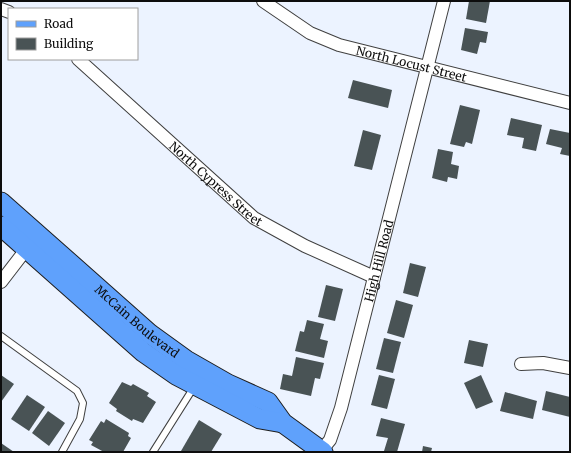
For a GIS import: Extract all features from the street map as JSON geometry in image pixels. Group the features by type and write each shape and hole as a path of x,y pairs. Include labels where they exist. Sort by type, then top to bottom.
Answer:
{"main road":[{"name":"McCain Boulevard","path":"1,202 32,242 143,352 194,386 260,419 283,423"},
{"name":"McCain Boulevard","path":"1,226 32,242 150,334 186,360 228,384 268,402 283,423 322,451"}],"street":[{"name":"North Locust Street","path":"263,1 290,21 322,39 570,103"},
{"name":"High Hill Road","path":"322,451 330,440 341,408 444,1"},
{"name":"North Cypress Street","path":"79,60 254,218 305,246 374,277"},
{"path":"1,282 32,242"},
{"path":"521,364 543,363 570,368"}],"lane":[{"path":"1,336 77,392 83,403 80,419 62,452"},
{"path":"153,452 194,386"}],"building":[{"path":"469,1 490,1 486,23 466,19"},
{"path":"465,28 488,32 486,43 480,42 477,54 461,50"},
{"path":"353,80 392,90 388,108 348,98"},
{"path":"460,105 480,110 472,144 466,142 464,147 450,144"},
{"path":"511,118 542,125 536,151 522,148 524,138 507,135"},
{"path":"550,129 570,133 570,156 560,154 562,148 546,144"},
{"path":"363,130 381,135 372,170 354,166"},
{"path":"438,149 453,152 451,164 459,166 457,179 448,177 447,182 432,178"},
{"path":"410,263 426,267 418,297 403,293"},
{"path":"326,285 343,289 335,321 318,317"},
{"path":"396,300 413,305 404,338 387,333"},
{"path":"307,320 324,324 320,339 328,341 324,358 295,351 300,331 304,332"},
{"path":"384,338 401,342 393,373 376,369"},
{"path":"469,340 488,344 483,367 464,363"},
{"path":"296,357 324,363 320,379 315,378 311,396 280,389 283,374 292,376"},
{"path":"1,375 14,384 1,402"},
{"path":"379,375 395,379 387,409 371,405"},
{"path":"481,375 493,402 476,409 464,383"},
{"path":"122,382 131,386 133,384 149,393 147,396 156,402 143,423 133,419 132,421 116,411 117,409 109,403"},
{"path":"546,391 570,397 570,417 542,410"},
{"path":"505,392 537,401 533,419 500,411"},
{"path":"27,395 45,407 29,431 11,419"},
{"path":"48,411 65,423 49,446 32,433"},
{"path":"381,418 405,424 397,452 384,451 388,438 376,436"},
{"path":"106,419 129,433 128,436 131,438 123,452 104,452 91,445 93,442 89,440 101,421 104,423"},
{"path":"199,420 222,434 211,452 181,451"},
{"path":"1,443 14,452 1,452"},
{"path":"423,446 432,448 431,452 422,452"}]}
